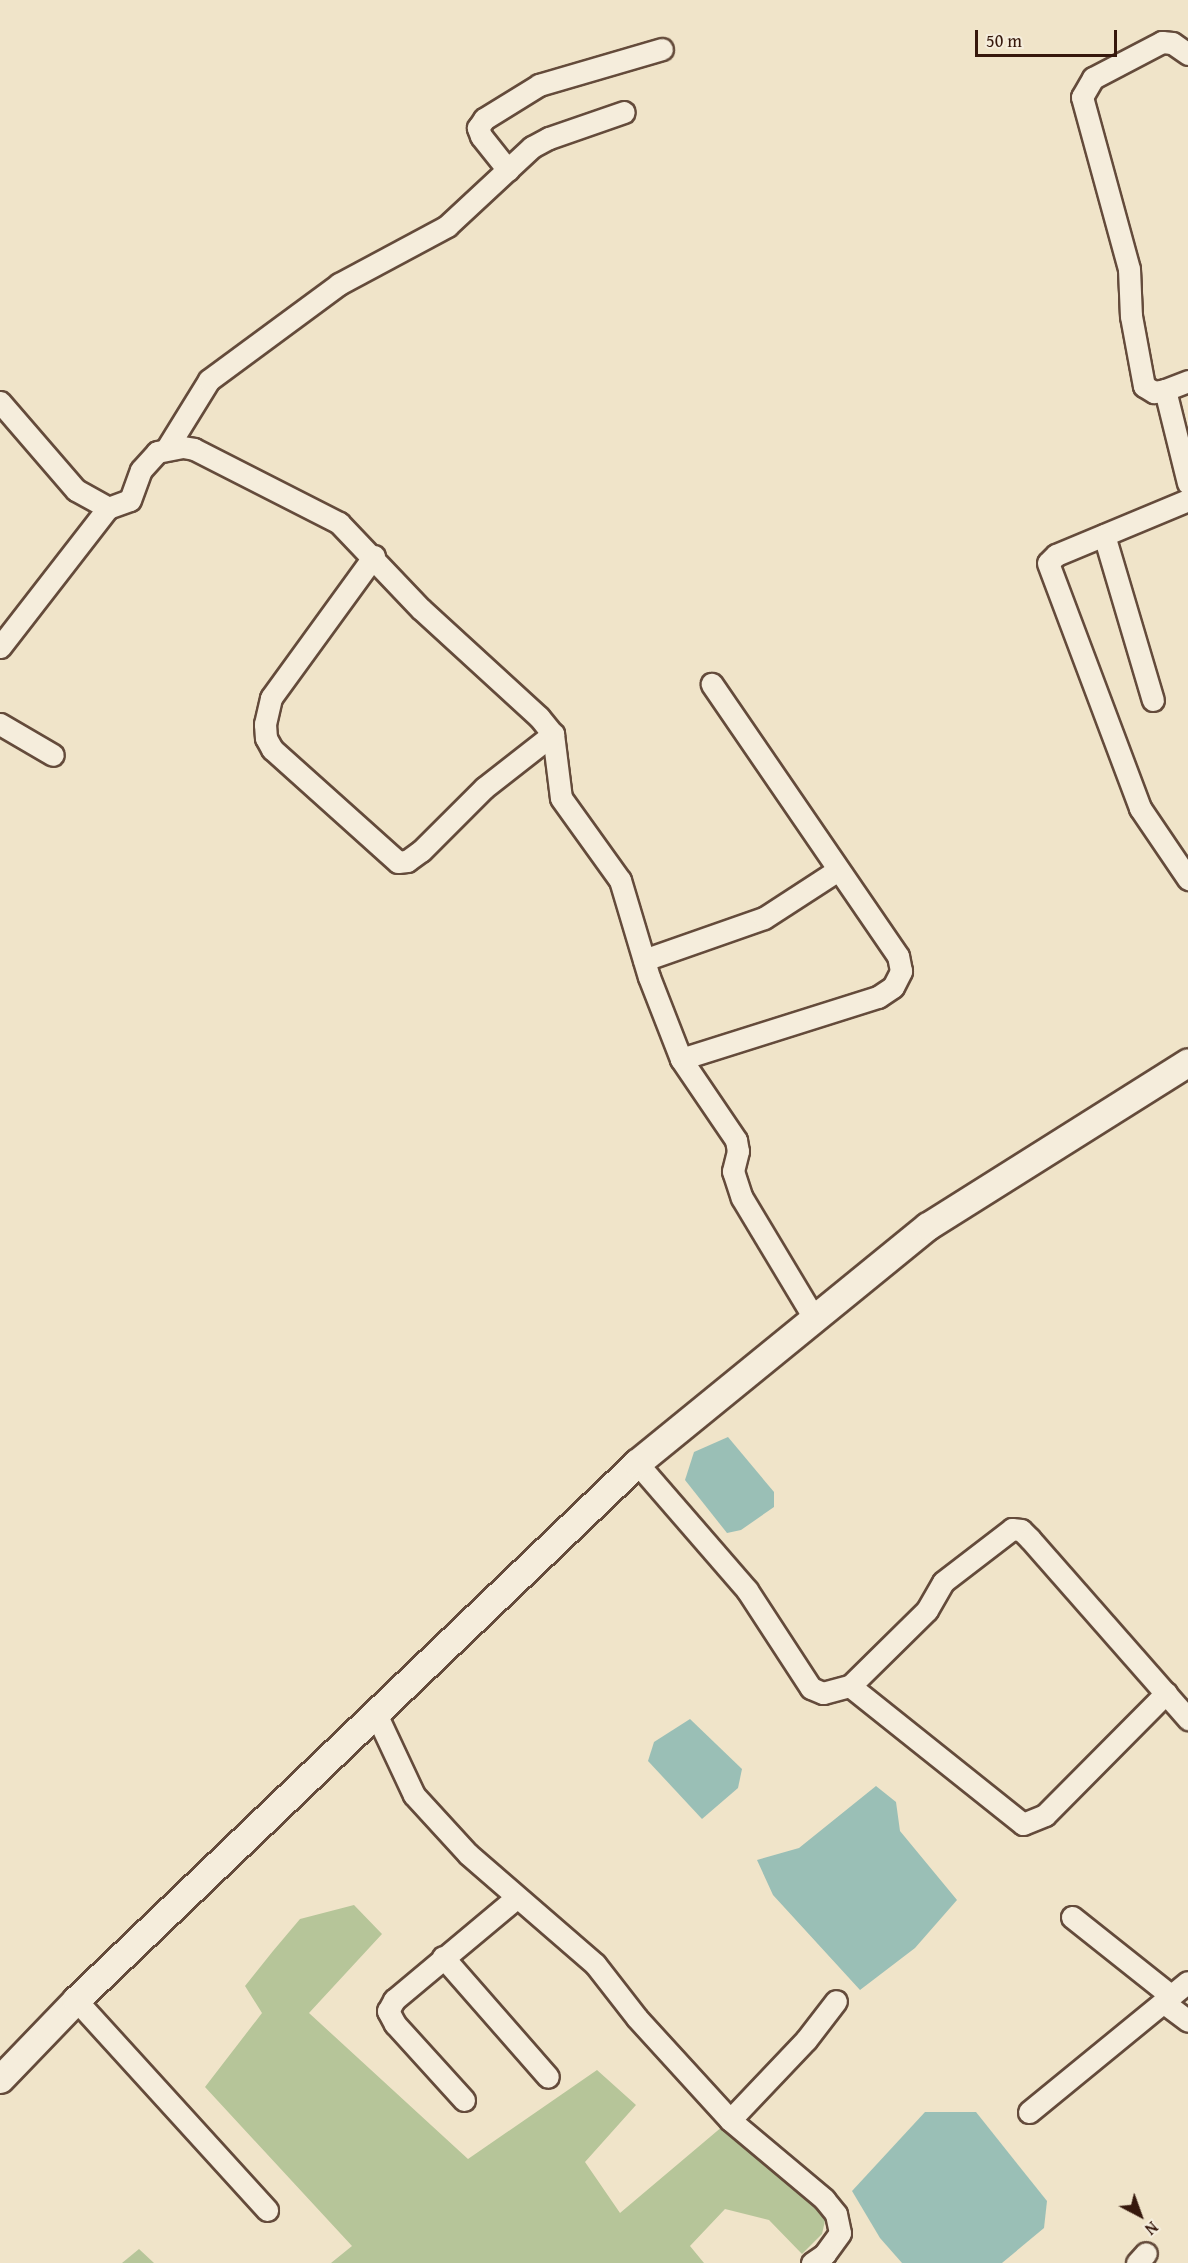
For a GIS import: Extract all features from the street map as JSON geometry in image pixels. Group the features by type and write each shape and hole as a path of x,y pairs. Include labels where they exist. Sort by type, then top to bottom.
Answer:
{"street":[{"path":"1188,54 1173,44 1162,42 1094,78 1082,97 1129,269 1131,316 1144,386 1154,392 1188,381"},
{"path":"508,170 481,135 478,128 484,119 532,87 662,49"},
{"path":"0,647 108,508 130,500 141,470 167,448 209,380 339,284 447,226 508,170 549,138 624,112"},
{"path":"1165,390 1188,483"},
{"path":"0,402 76,490 108,508"},
{"path":"167,448 195,449 339,523 374,556 421,609 553,734 561,798 620,880 644,960 681,1059 736,1140 733,1171 737,1186 813,1316"},
{"path":"1188,500 1056,555 1048,563 1048,573 1140,808 1188,879"},
{"path":"1104,535 1153,700"},
{"path":"374,556 271,698 265,724 266,738 272,749 398,862 408,861 483,788 553,734"},
{"path":"681,1059 878,997 893,987 902,971 898,956 712,684"},
{"path":"0,724 53,755"},
{"path":"644,960 764,918 838,870"},
{"path":"0,2079 76,2000 377,1716 637,1463 813,1316 928,1226 1188,1062"},
{"path":"637,1463 747,1590 802,1679 823,1693 850,1686 927,1610 943,1582 1012,1529 1021,1530 1030,1539 1188,1719"},
{"path":"850,1686 1023,1824 1045,1815 1166,1693"},
{"path":"377,1716 414,1795 468,1854 595,1964 637,2018 730,2120 824,2199 836,2214 840,2233 825,2254 812,2263"},
{"path":"464,2100 395,2024 388,2011 394,2000 517,1897"},
{"path":"1072,1917 1167,1999 1188,2021"},
{"path":"443,1957 548,2077"},
{"path":"1029,2112 1188,1982"},
{"path":"76,2000 267,2210"},
{"path":"730,2120 806,2040 836,2001"}],"green space":[{"path":"354,1905 382,1934 309,2013 468,2159 597,2070 636,2105 585,2162 620,2213 723,2126 827,2212 822,2234 802,2254 769,2220 725,2209 690,2246 704,2263 331,2263 352,2246 205,2087 262,2013 245,1986 273,1951 300,1919"},
{"path":"139,2249 154,2263 122,2263"}],"water":[{"path":"728,1437 774,1492 774,1507 741,1530 727,1533 685,1480 694,1452"},
{"path":"690,1719 742,1769 738,1788 702,1819 648,1761 654,1742"},
{"path":"876,1786 896,1802 900,1831 957,1900 915,1948 860,1990 773,1895 757,1860 799,1848"},
{"path":"925,2112 976,2112 1047,2201 1044,2228 1002,2263 902,2263 880,2238 852,2191"}]}
